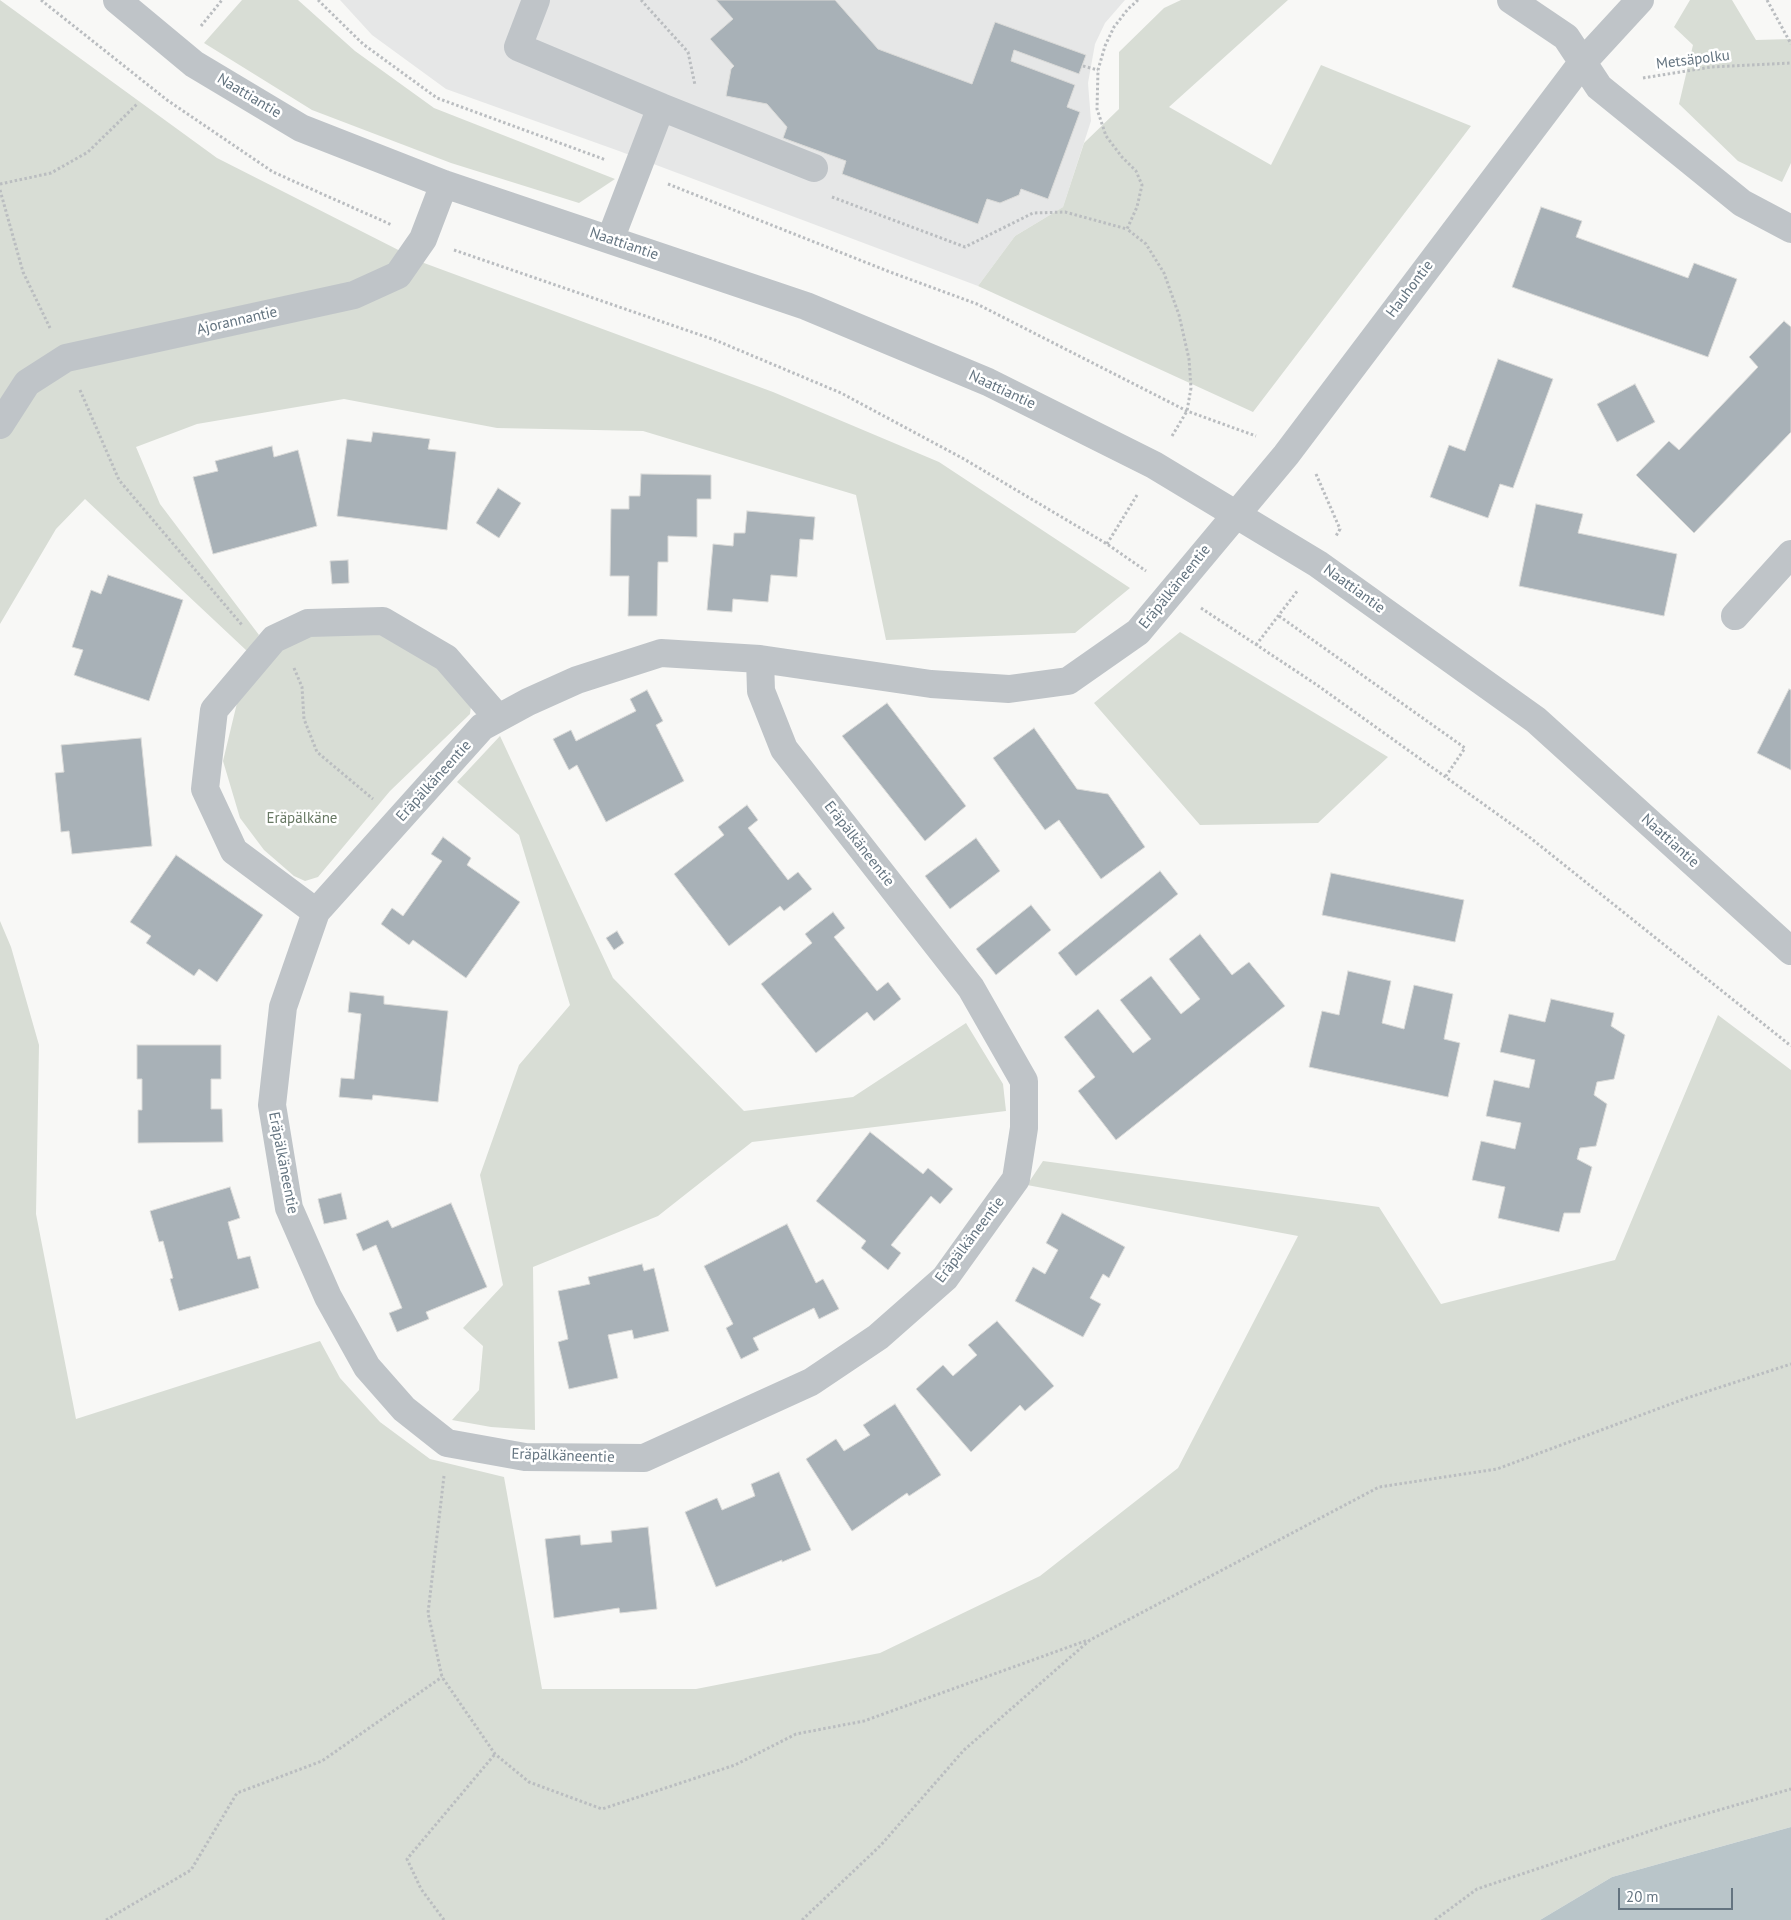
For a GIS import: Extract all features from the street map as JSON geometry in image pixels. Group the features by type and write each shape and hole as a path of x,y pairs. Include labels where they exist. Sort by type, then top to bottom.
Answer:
{"street":[{"name":"Naattiantie","path":"117,0 194,64 301,128 444,184 806,306 988,382 1154,465 1318,564 1536,720 1791,951"},
{"path":"536,0 518,47 673,112 814,168"},
{"path":"1511,0 1566,37 1599,86 1742,203 1791,229"},
{"name":"Hauhontie","path":"1235,513 1286,454 1582,63 1640,0"},
{"path":"610,240 634,171 673,112"},
{"name":"Ajorannantie","path":"0,426 27,383 66,358 354,295 398,274 423,239 444,184"},
{"name":"Eräpälkäneentie","path":"760,659 761,691 784,749 971,988 1024,1081 1024,1128 1016,1179 944,1278 878,1336 811,1382 644,1458 525,1457 447,1443 410,1402 367,1367 328,1297 289,1208 272,1105 283,1007 316,912 482,727 528,702 577,680 660,653 760,659 931,684 1009,689 1068,681 1138,632 1235,513"},
{"path":"1735,616 1791,554"},
{"path":"316,912 234,851 205,789 214,710 269,645 308,623 383,621 446,658 498,718"}],"path":[{"path":"41,0 167,100 272,172 423,239 715,340 841,393 964,459 1107,544 1446,776 1528,836 1791,1046"},
{"path":"197,30 222,0"},
{"path":"318,0 363,44 437,98 634,171 890,272 977,304 1187,411 1261,437 1286,454 1315,474 1340,529 1318,564 1256,645"},
{"path":"641,0 688,52 696,83 673,112"},
{"path":"1127,229 1137,207 1142,185 1136,171 1122,157 1106,136 1097,109 1098,70 1114,27 1138,0"},
{"path":"1767,0 1791,44"},
{"name":"Metsäpolku","path":"1599,86 1712,67 1791,63"},
{"path":"1083,66 1098,70"},
{"path":"0,184 51,172 88,152 138,103"},
{"path":"814,168 832,196 964,247 1033,213 1065,212 1127,229 1146,244 1164,273 1179,315 1190,368 1191,388 1187,411"},
{"path":"0,190 23,272 66,358 119,480 269,645 292,663 302,687 304,719 317,752 398,821"},
{"path":"1315,474 1318,467"},
{"path":"1279,616 1466,748 1446,776"},
{"path":"447,1443 428,1613 442,1677 495,1754 529,1782 602,1809 735,1765 796,1734 864,1721 1090,1640 1379,1487 1497,1469 1684,1399 1791,1364"},
{"path":"802,1920 881,1845 964,1750 1090,1640"},
{"path":"106,1920 191,1870 237,1793 322,1761 442,1677"},
{"path":"444,1920 421,1890 407,1859 495,1754"},
{"path":"1435,1920 1477,1889 1671,1824 1791,1789"}],"shaded area":[{"path":"340,0 1125,0 1105,23 1095,44 1088,83 1091,121 1063,207 1015,236 978,286 619,151 446,89 372,35"},
{"path":"1791,1827 1791,1920 1540,1920 1612,1877"}],"green space":[{"path":"0,0 217,158 424,263 773,392 939,462 1130,588 1075,633 886,640 856,495 643,431 497,428 344,399 197,424 136,447 160,504 259,635 247,651 85,499 56,529 0,624"},
{"path":"242,0 298,0 355,51 434,108 615,179 579,203 451,163 312,110 204,43"},
{"path":"1181,0 1288,0 1169,107 1271,165 1321,65 1471,126 1253,412 978,286 1015,236 1063,207 1084,143 1119,109 1119,52 1164,8"},
{"path":"1690,0 1732,0 1756,40 1791,39 1791,163 1782,182 1738,161 1679,104 1693,45 1674,27"},
{"path":"1180,632 1388,757 1318,823 1200,825 1094,703"},
{"name":"Eräpälkäne","path":"400,633 472,698 470,714 390,791 318,877 305,881 294,876 264,850 240,818 223,761 237,703 265,663 300,635"},
{"path":"500,736 613,978 744,1111 853,1097 966,1023 1003,1084 1006,1111 752,1142 658,1216 533,1267 535,1430 491,1427 452,1420 479,1390 483,1346 463,1328 503,1285 480,1175 519,1065 570,1005 519,835 457,782"},
{"path":"0,921 11,947 39,1045 36,1214 76,1419 320,1341 340,1378 380,1422 430,1459 504,1477 542,1689 696,1689 880,1653 1040,1576 1178,1468 1298,1236 1027,1185 1043,1161 1379,1207 1441,1304 1615,1260 1718,1015 1791,1070 1791,1827 1612,1877 1540,1920 0,1920"}],"building":[{"path":"716,0 835,0 878,49 972,84 995,22 1086,55 1079,74 1014,50 1011,61 1075,85 1067,107 1080,112 1048,199 1021,189 1019,195 1000,203 987,199 978,224 842,174 846,161 783,138 787,127 767,104 726,96 731,69 734,66 710,39 733,19"},
{"path":"1541,207 1582,221 1576,237 1688,278 1694,263 1737,279 1708,357 1512,287"},
{"path":"1784,321 1791,327 1791,432 1694,533 1636,475 1669,441 1679,450 1758,367 1749,357"},
{"path":"1498,359 1553,379 1513,488 1500,484 1488,518 1430,497 1449,445 1465,451"},
{"path":"1635,384 1655,422 1617,442 1597,404"},
{"path":"373,432 430,439 428,449 456,452 447,530 337,516 347,439 371,442"},
{"path":"272,446 274,457 298,450 317,526 213,554 193,477 218,471 215,461"},
{"path":"641,474 711,475 711,499 697,499 697,537 668,536 668,562 658,562 657,616 628,616 629,576 610,576 611,509 629,509 629,496 640,496"},
{"path":"498,488 521,503 499,538 476,523"},
{"path":"1536,504 1583,514 1578,533 1677,554 1664,616 1519,586"},
{"path":"747,511 815,517 813,540 800,539 797,577 771,575 768,602 733,599 732,612 707,610 713,544 733,546 734,533 745,533"},
{"path":"348,560 349,583 332,584 330,561"},
{"path":"108,575 183,600 149,701 74,675 83,650 72,647 91,590 101,594"},
{"path":"1789,689 1791,690 1791,770 1757,753"},
{"path":"647,690 663,721 656,725 684,781 606,822 577,765 569,770 553,739 571,730 576,741 636,711 630,699"},
{"path":"887,703 966,806 925,841 842,736"},
{"path":"1034,728 1077,789 1108,794 1145,847 1101,879 1059,820 1045,830 993,758"},
{"path":"141,738 152,846 72,854 69,831 61,832 55,773 64,772 61,745"},
{"path":"747,805 758,820 748,828 788,880 798,872 812,889 784,911 780,906 729,946 674,874 724,835 718,827"},
{"path":"443,837 471,858 467,865 520,902 466,978 413,940 409,945 381,924 392,908 403,916 442,861 431,854"},
{"path":"976,838 1000,871 950,909 925,876"},
{"path":"176,855 263,915 217,982 199,969 194,976 146,943 151,936 130,922"},
{"path":"1160,871 1178,894 1076,976 1058,953"},
{"path":"1331,873 1464,900 1455,942 1322,915"},
{"path":"1031,905 1051,930 996,975 976,949"},
{"path":"833,912 845,928 834,937 877,991 888,982 901,999 874,1021 867,1012 816,1053 761,984 812,943 805,934"},
{"path":"617,931 624,943 614,950 606,938"},
{"path":"1200,934 1232,975 1249,962 1285,1006 1116,1140 1078,1091 1095,1077 1064,1037 1098,1009 1133,1053 1151,1039 1120,1000 1151,976 1181,1014 1200,999 1169,959"},
{"path":"1348,971 1391,981 1382,1023 1404,1029 1414,985 1453,994 1444,1039 1460,1043 1448,1097 1309,1067 1322,1011 1339,1015"},
{"path":"350,992 384,996 384,1004 448,1011 438,1102 373,1095 372,1100 339,1097 341,1078 354,1079 361,1014 348,1012"},
{"path":"1551,999 1614,1013 1611,1026 1625,1035 1614,1079 1597,1082 1594,1095 1607,1104 1596,1146 1580,1148 1577,1159 1592,1167 1580,1213 1564,1213 1559,1232 1498,1218 1505,1187 1472,1180 1481,1141 1515,1149 1521,1123 1486,1116 1494,1080 1529,1088 1535,1060 1500,1052 1509,1014 1545,1022"},
{"path":"137,1045 221,1045 221,1079 211,1079 211,1109 222,1109 223,1142 138,1143 138,1110 142,1110 142,1079 137,1079"},
{"path":"870,1132 923,1174 928,1168 953,1189 940,1204 931,1196 891,1245 901,1253 888,1270 861,1248 866,1241 816,1201"},
{"path":"230,1187 240,1218 228,1222 238,1259 250,1256 259,1288 179,1311 170,1279 173,1278 163,1241 159,1242 150,1211"},
{"path":"341,1193 347,1219 324,1224 318,1199"},
{"path":"451,1203 487,1287 426,1312 429,1319 397,1332 389,1313 402,1308 376,1245 363,1251 356,1234 388,1220 392,1228"},
{"path":"1062,1213 1125,1247 1109,1278 1103,1274 1090,1298 1101,1304 1083,1337 1015,1301 1033,1267 1045,1274 1058,1250 1046,1243"},
{"path":"787,1224 816,1283 823,1279 839,1309 819,1319 814,1308 753,1338 759,1350 741,1359 726,1328 733,1324 704,1266"},
{"path":"642,1264 644,1271 654,1268 669,1331 634,1339 632,1330 608,1335 618,1378 569,1389 558,1342 568,1339 558,1291 590,1284 588,1277"},
{"path":"997,1321 1054,1386 1025,1411 1020,1405 971,1452 916,1389 943,1365 953,1376 977,1355 968,1345"},
{"path":"895,1404 941,1475 909,1496 907,1493 852,1531 806,1459 836,1439 844,1451 870,1435 863,1425"},
{"path":"779,1472 811,1550 716,1587 685,1512 717,1498 722,1510 755,1496 751,1484"},
{"path":"648,1527 657,1609 620,1613 619,1608 554,1618 545,1539 580,1535 581,1545 612,1542 611,1531"}]}
